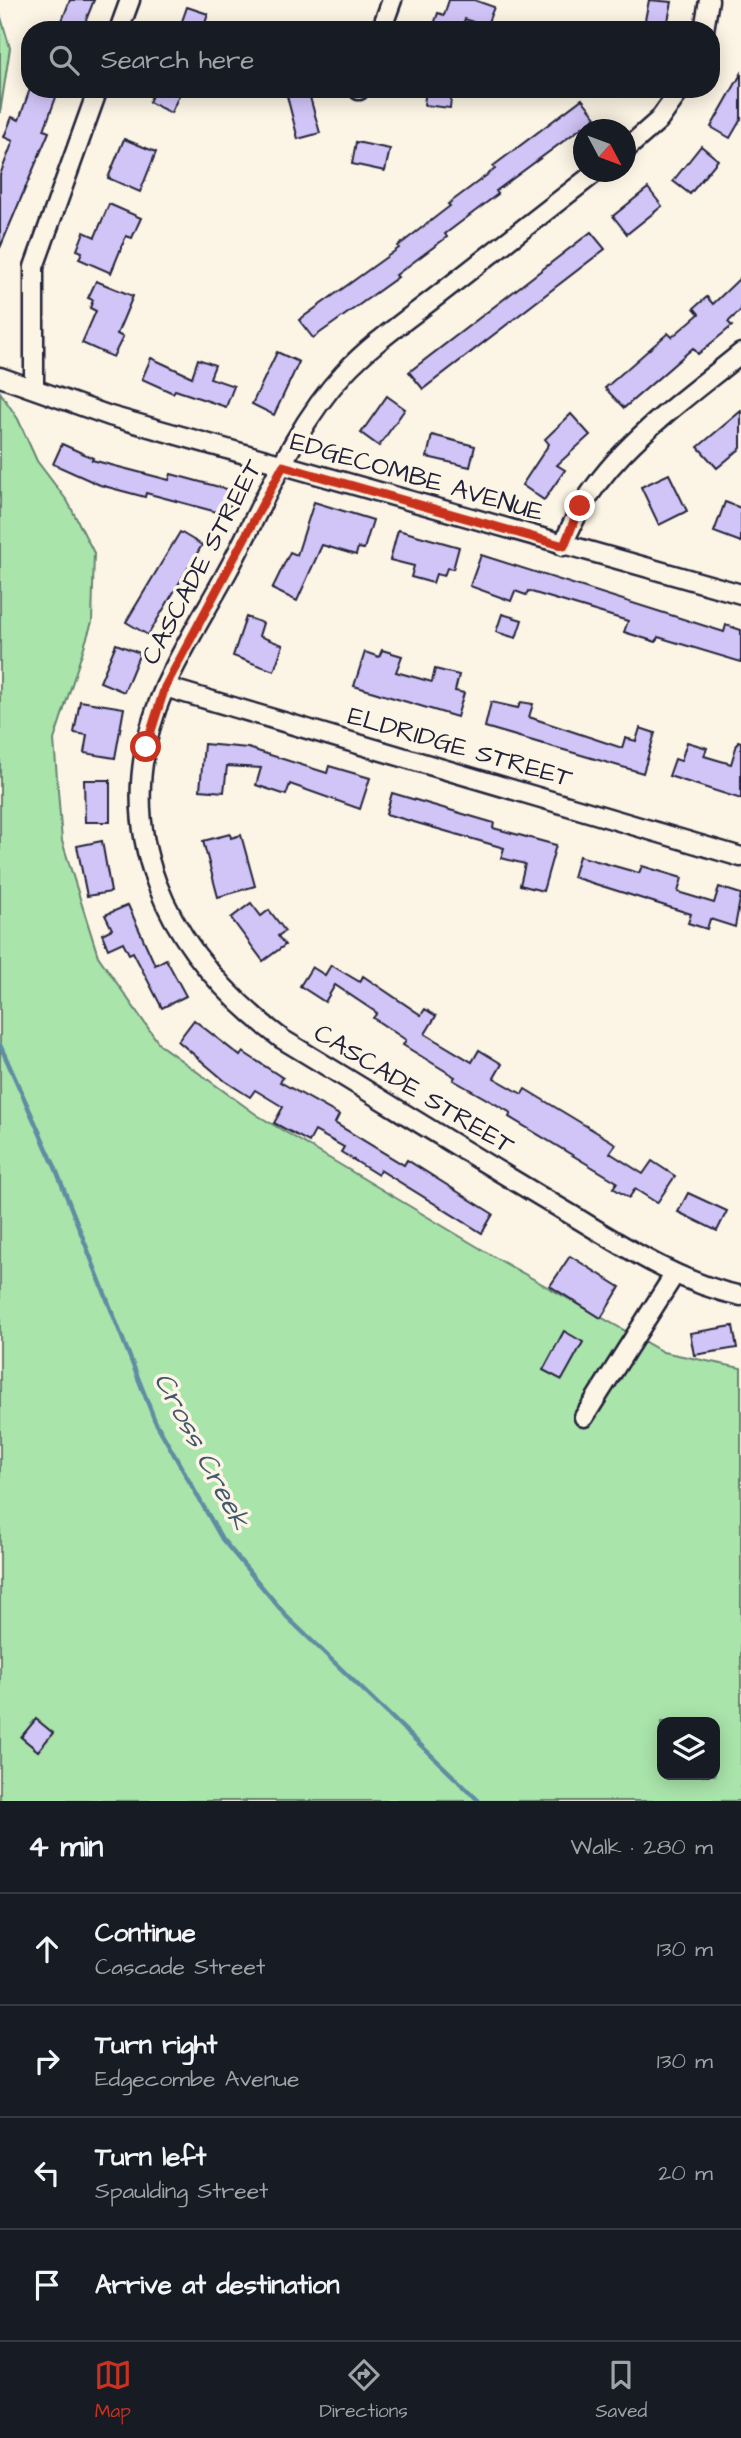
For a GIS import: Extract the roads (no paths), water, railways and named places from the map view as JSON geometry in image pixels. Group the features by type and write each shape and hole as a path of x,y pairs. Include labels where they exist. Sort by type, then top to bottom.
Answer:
{"street":[{"path":"122,21 130,0"},
{"path":"384,21 392,0"},
{"path":"706,21 709,0"},
{"path":"34,388 34,267 95,98"},
{"path":"636,140 659,120 675,98"},
{"name":"CASCADE STREET","path":"583,182 359,358 324,397 283,466 165,687 146,747 141,778 143,842 151,873 163,902 190,948 210,973 255,1018 282,1039 674,1275 712,1290 741,1296"},
{"path":"564,546 580,506 620,456 741,353"},
{"name":"EDGECOMBE AVENUE","path":"0,377 110,416 741,594"},
{"name":"ELDRIDGE STREET","path":"165,687 741,857"},
{"path":"584,1417 674,1275"}],"waterway":[{"name":"Cross Creek","path":"0,1045 55,1167 155,1421 222,1539 288,1618 479,1801"}]}
